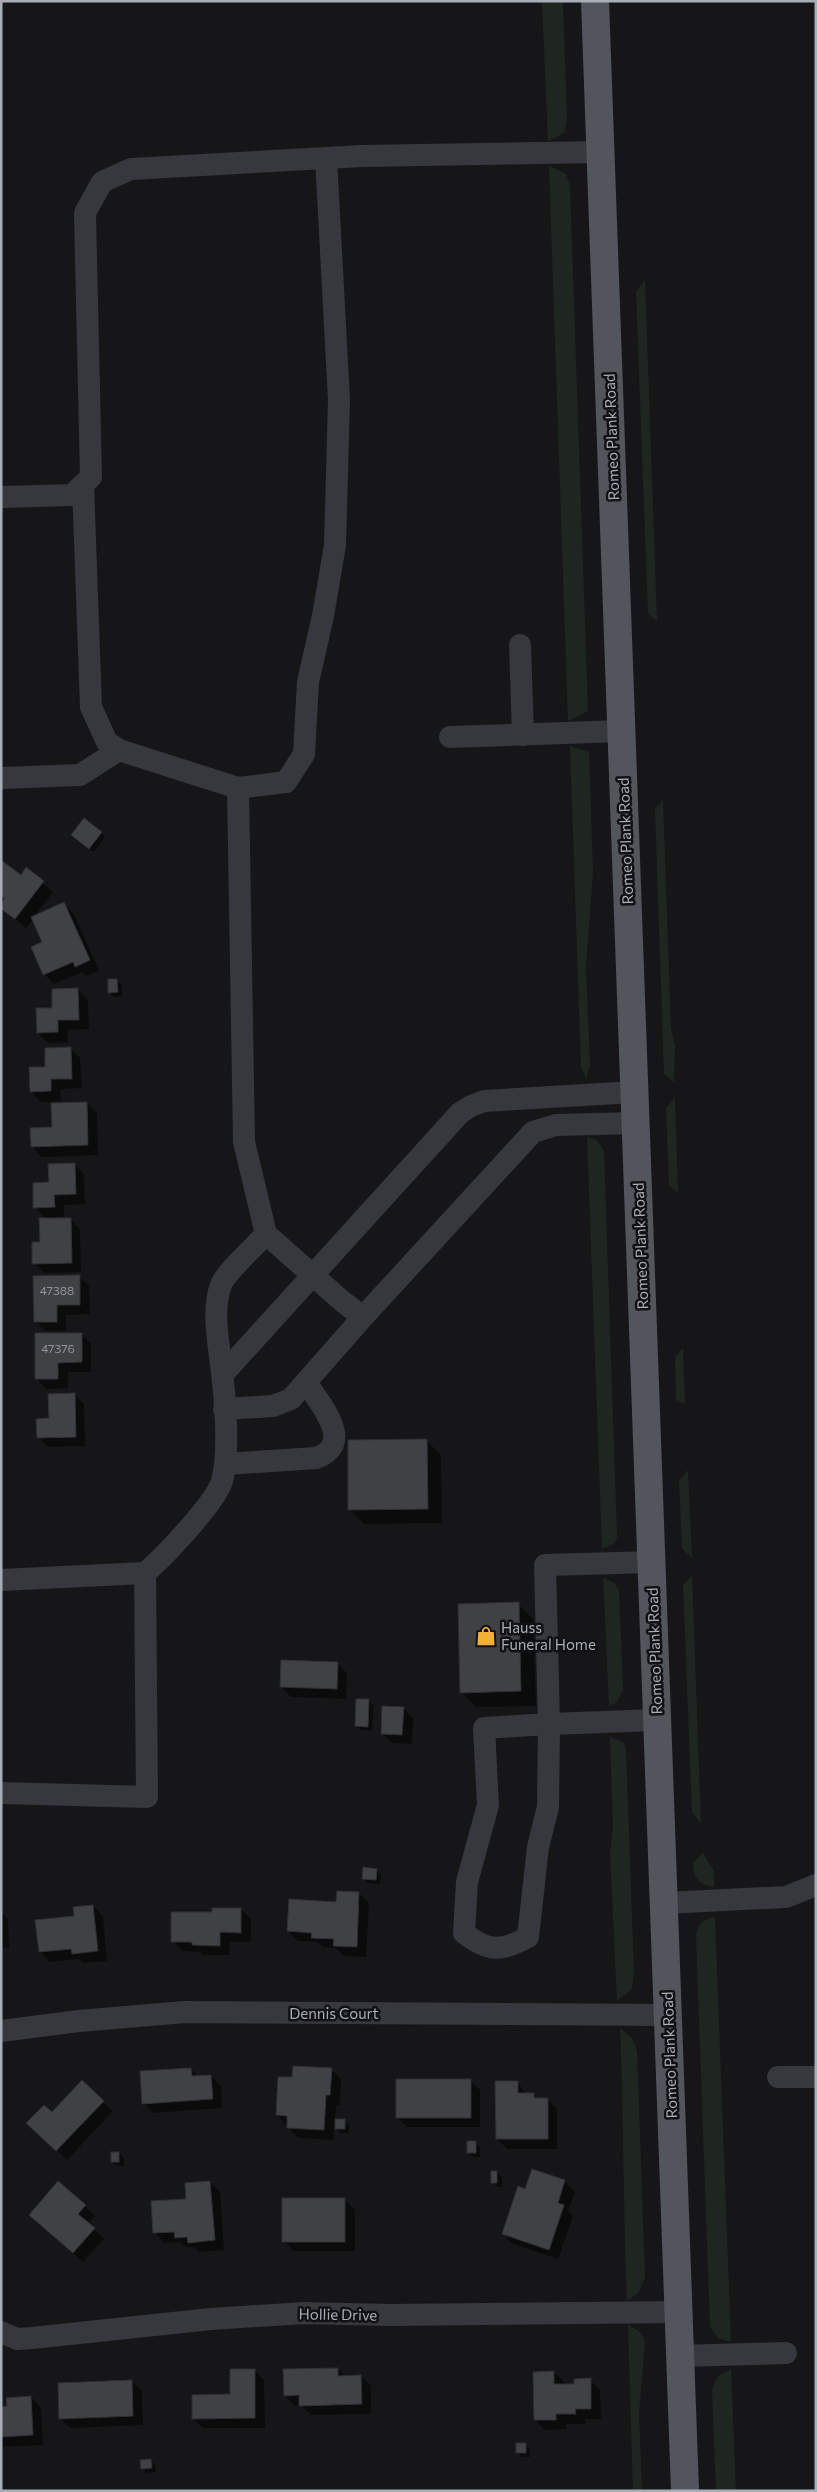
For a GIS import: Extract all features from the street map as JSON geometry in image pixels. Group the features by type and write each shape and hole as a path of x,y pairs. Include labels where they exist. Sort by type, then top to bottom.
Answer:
{"main road":[{"name":"Romeo Plank Road","path":"595,1 685,2491"}],"street":[{"path":"1,497 72,495 91,477 84,213 102,182 131,169 326,158 601,152"},
{"path":"83,485 90,707 108,742 119,750 238,788 286,782 304,754 308,682 323,616 335,545 339,400 326,158"},
{"path":"520,645 523,735"},
{"path":"450,738 621,732"},
{"path":"1,778 80,775 119,750"},
{"path":"238,788 244,1142 266,1234 363,1317"},
{"path":"223,1374 460,1113 484,1101 634,1092"},
{"path":"523,1099 533,1132"},
{"path":"224,1409 273,1406 291,1399 363,1317 533,1132 556,1125 636,1123"},
{"path":"1,1580 145,1573 161,1559 214,1497 222,1483 226,1464 223,1374 218,1339 217,1301 222,1283 266,1234"},
{"path":"226,1464 316,1458 327,1454 334,1446 336,1436 332,1423 306,1382"},
{"path":"652,1562 545,1565 549,1724 548,1807 538,1847 528,1937 509,1948 481,1946 464,1933 467,1882 488,1805 484,1728 549,1724 657,1720"},
{"path":"1,1793 147,1796 145,1573"},
{"path":"664,1903 786,1898 816,1885"},
{"name":"Dennis Court","path":"1,2031 79,2021 185,2012 668,2015"},
{"path":"778,2077 816,2077"},
{"name":"Hollie Drive","path":"1,2332 17,2339 211,2319 304,2313 390,2315 678,2312"},
{"path":"680,2356 786,2353"}],"shaded area":[{"path":"542,1 563,1 567,122 564,133 548,141"},
{"path":"549,166 566,174 570,186 588,711 568,721"},
{"path":"645,280 657,621 648,614 636,292"},
{"path":"570,746 589,752 593,872 586,967 590,1066 586,1079 581,1067"},
{"path":"663,800 671,1029 675,1046 674,1082 664,1074 655,809"},
{"path":"675,1098 678,1193 669,1185 666,1108"},
{"path":"587,1137 597,1140 604,1151 617,1537 615,1543 602,1549"},
{"path":"683,1348 685,1404 676,1400 675,1357"},
{"path":"688,1470 692,1558 682,1548 679,1481"},
{"path":"692,1575 701,1823 692,1813 683,1585"},
{"path":"603,1578 615,1583 619,1591 623,1690 616,1703 609,1706"},
{"path":"610,1737 624,1743 626,1750 634,1973 632,1989 617,2001 610,1854 613,1827"},
{"path":"703,1853 714,1871 714,1887 704,1885 694,1873 693,1863"},
{"path":"715,1917 731,2342 718,2338 710,2327 696,1936 701,1923"},
{"path":"620,2028 632,2038 637,2051 645,2277 639,2292 627,2301 622,2096"},
{"path":"628,2325 639,2331 645,2341 639,2413 642,2491 633,2491"},
{"path":"731,2369 736,2491 716,2491 712,2389 718,2376"}],"building":[{"path":"84,818 102,832 89,849 71,835"},
{"path":"1,860 21,875 26,867 44,881 15,919 1,909 4,898 1,896"},
{"path":"64,902 90,960 75,967 73,962 43,975 31,947 42,942 31,917"},
{"path":"108,979 117,979 118,992 108,993"},
{"path":"78,988 79,1020 58,1020 58,1032 37,1033 36,1008 52,1008 52,989"},
{"path":"71,1047 72,1079 51,1079 51,1091 30,1092 29,1067 45,1067 45,1048"},
{"path":"87,1102 88,1145 31,1147 30,1128 52,1127 51,1103"},
{"path":"75,1163 76,1194 54,1195 55,1207 33,1208 33,1183 49,1182 48,1164"},
{"path":"39,1218 71,1218 72,1263 32,1264 32,1242 40,1242"},
{"path":"80,1275 80,1305 57,1305 57,1322 34,1322 33,1276"},
{"path":"35,1333 82,1333 82,1362 58,1363 58,1379 35,1379"},
{"path":"75,1393 76,1437 37,1438 36,1419 49,1418 48,1394"},
{"path":"427,1439 428,1509 348,1510 348,1440"},
{"path":"519,1602 521,1691 460,1693 458,1604"},
{"path":"281,1660 338,1662 337,1689 280,1687"},
{"path":"356,1699 369,1699 368,1727 355,1726"},
{"path":"382,1706 404,1707 402,1735 381,1734"},
{"path":"363,1867 377,1869 376,1880 362,1879"},
{"path":"337,1891 359,1892 357,1947 333,1946 334,1939 311,1938 312,1933 287,1931 289,1899 336,1902"},
{"path":"93,1905 98,1951 72,1954 71,1949 39,1952 35,1920 74,1916 73,1907"},
{"path":"212,1908 241,1908 241,1933 220,1932 220,1946 192,1945 192,1942 171,1942 171,1912 212,1912"},
{"path":"293,2066 332,2068 330,2095 326,2095 324,2130 287,2128 287,2116 276,2115 278,2077 292,2077"},
{"path":"191,2068 192,2076 211,2075 213,2099 142,2104 140,2071"},
{"path":"396,2079 471,2079 471,2118 396,2118"},
{"path":"82,2080 104,2101 56,2151 26,2123 44,2105 52,2112"},
{"path":"495,2081 518,2081 518,2093 534,2093 534,2098 548,2098 548,2139 496,2139"},
{"path":"335,2119 345,2119 345,2129 335,2129"},
{"path":"467,2141 476,2141 476,2153 467,2153"},
{"path":"111,2152 119,2152 119,2162 111,2162"},
{"path":"532,2169 565,2180 558,2203 564,2205 549,2250 502,2234 518,2186 525,2189"},
{"path":"491,2171 497,2171 497,2183 491,2183"},
{"path":"58,2181 86,2205 78,2214 95,2228 73,2253 29,2215"},
{"path":"210,2181 215,2240 188,2243 187,2237 175,2238 174,2232 153,2233 151,2201 186,2199 185,2183"},
{"path":"282,2198 345,2198 345,2242 282,2242"},
{"path":"338,2368 338,2376 361,2375 362,2404 299,2406 299,2395 284,2396 283,2369"},
{"path":"230,2369 255,2369 255,2418 192,2419 192,2395 230,2394"},
{"path":"554,2371 554,2384 574,2384 574,2379 591,2378 591,2409 575,2409 576,2414 556,2414 556,2420 534,2420 533,2372"},
{"path":"132,2380 133,2416 59,2419 58,2383"},
{"path":"31,2396 33,2435 1,2437 1,2407 7,2406 6,2398"},
{"path":"516,2443 526,2443 526,2453 516,2453"},
{"path":"151,2459 152,2468 141,2469 140,2460"}],"place":[{"name":"Hauss Funeral Home","path":"486,1636"}]}
